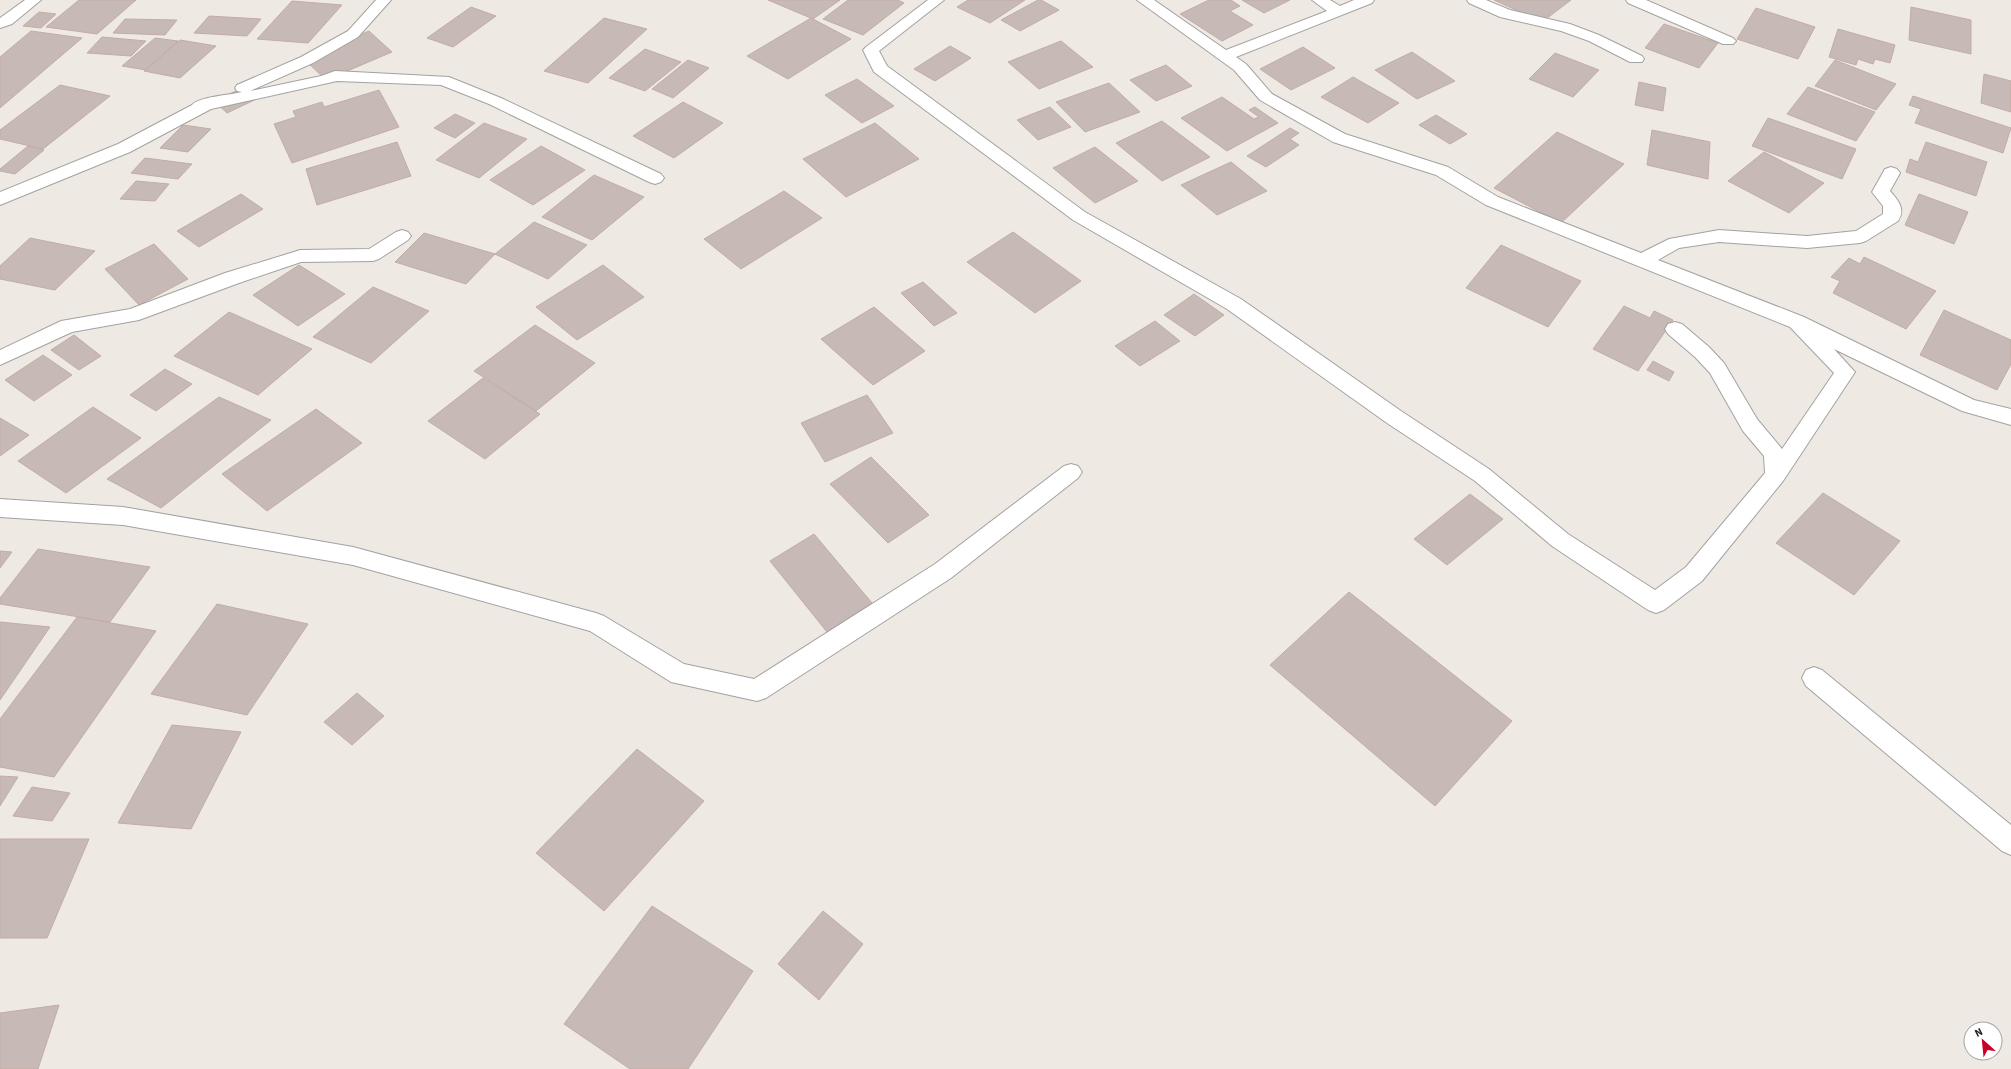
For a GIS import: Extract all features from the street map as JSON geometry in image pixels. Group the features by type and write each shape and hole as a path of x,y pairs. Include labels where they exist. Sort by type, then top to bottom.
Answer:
{"street":[{"path":"0,23 7,21 34,0"},
{"path":"0,199 124,148 200,106 307,60 353,34 384,0"},
{"path":"938,0 871,50 880,69 1079,216 1234,304 1394,417 1482,475 1560,540 1656,603 1694,574 1776,475 1845,372 1797,322"},
{"path":"1144,0 1240,67 1266,97 1339,138 1442,171 1492,201 1797,322 1969,406 2011,418"},
{"path":"1319,0 1340,12"},
{"path":"1224,56 1340,12 1367,0"},
{"path":"1474,0 1505,14 1565,27 1594,38 1636,59"},
{"path":"1633,0 1728,41"},
{"path":"200,106 326,80 335,76 443,80 495,101 655,178"},
{"path":"1641,261 1675,243 1719,236 1807,242 1860,236 1892,217 1892,205 1881,192 1891,173"},
{"path":"0,358 68,326 132,315 232,278 300,256 373,255 402,236"},
{"path":"1675,328 1702,352 1717,368 1750,426 1774,454 1776,475"},
{"path":"0,508 123,516 353,556 596,623 679,674 757,690 943,571 1071,472"},
{"path":"1814,678 2011,842"}],"building":[{"path":"79,0 136,0 97,34 46,27"},
{"path":"768,0 840,0 813,19"},
{"path":"848,0 898,0 904,3 863,35 823,19"},
{"path":"968,0 1025,0 990,23 957,7"},
{"path":"1038,0 1041,0 1059,10 1020,31 1001,20"},
{"path":"1209,0 1231,0 1240,6 1230,11 1253,25 1222,41 1180,14"},
{"path":"1242,0 1290,0 1264,13"},
{"path":"1494,0 1571,0 1542,22"},
{"path":"292,1 342,5 308,43 257,39"},
{"path":"471,7 496,16 453,47 427,38"},
{"path":"1911,7 1971,20 1971,54 1909,40"},
{"path":"1756,8 1815,27 1798,59 1737,39"},
{"path":"39,12 56,14 41,28 23,26"},
{"path":"209,16 261,19 247,36 194,33"},
{"path":"604,18 647,29 588,83 544,71"},
{"path":"811,18 851,39 788,79 747,56"},
{"path":"125,19 177,20 165,35 113,33"},
{"path":"1664,24 1718,43 1699,68 1645,48"},
{"path":"1838,29 1895,45 1890,63 1875,59 1873,64 1858,59 1856,65 1829,57"},
{"path":"31,31 82,38 0,108 0,57"},
{"path":"369,31 392,52 326,80 304,59"},
{"path":"102,37 146,41 131,56 87,53"},
{"path":"155,38 178,41 146,70 122,66"},
{"path":"180,40 216,46 180,78 144,71"},
{"path":"1061,41 1093,67 1039,89 1008,62"},
{"path":"950,46 971,58 935,81 914,69"},
{"path":"1303,47 1335,68 1291,90 1260,69"},
{"path":"645,49 681,62 645,91 609,78"},
{"path":"1412,52 1455,81 1417,99 1375,70"},
{"path":"1555,53 1599,70 1573,97 1529,79"},
{"path":"688,60 709,68 673,98 652,89"},
{"path":"1835,60 1896,84 1876,110 1815,86"},
{"path":"1166,65 1192,86 1156,101 1130,80"},
{"path":"1984,74 2011,81 2011,112 1981,103"},
{"path":"1353,77 1399,103 1368,123 1321,97"},
{"path":"857,79 894,106 862,123 825,95"},
{"path":"1639,82 1666,88 1663,111 1635,105"},
{"path":"1109,83 1140,112 1085,132 1056,102"},
{"path":"60,85 110,96 43,149 0,139 0,130"},
{"path":"249,85 263,96 227,113 214,101"},
{"path":"1808,87 1875,112 1856,141 1787,114"},
{"path":"379,90 399,127 292,163 274,124 296,117 293,111 322,102 324,107"},
{"path":"1913,96 2011,128 2003,153 1915,123 1921,109 1909,105"},
{"path":"1222,97 1254,119 1259,117 1249,110 1255,107 1278,123 1227,151 1181,118"},
{"path":"683,102 723,123 674,158 633,136"},
{"path":"1050,107 1071,127 1038,140 1017,120"},
{"path":"455,114 475,123 455,138 434,128"},
{"path":"1436,115 1467,134 1450,144 1419,125"},
{"path":"1768,118 1856,149 1842,179 1752,146"},
{"path":"1162,121 1210,157 1162,181 1116,143"},
{"path":"484,123 527,139 479,178 436,160"},
{"path":"875,123 919,159 846,197 803,159"},
{"path":"183,125 211,129 188,152 160,148"},
{"path":"1290,128 1299,133 1290,139 1299,145 1266,167 1247,156"},
{"path":"1652,130 1710,142 1708,179 1647,165"},
{"path":"1557,132 1624,164 1561,223 1494,188"},
{"path":"397,142 411,176 317,205 306,169"},
{"path":"1926,142 1987,162 1976,196 1906,172 1910,159 1918,162"},
{"path":"28,146 44,150 15,174 0,171 0,169"},
{"path":"541,146 585,170 533,205 490,180"},
{"path":"1095,147 1138,181 1095,203 1053,168"},
{"path":"1764,152 1824,183 1789,213 1728,181"},
{"path":"145,158 192,164 178,179 131,173"},
{"path":"1231,162 1267,191 1217,215 1181,185"},
{"path":"594,175 644,197 592,240 542,217"},
{"path":"136,181 169,184 155,201 120,199"},
{"path":"784,191 822,218 741,269 704,239"},
{"path":"241,194 263,209 199,247 177,231"},
{"path":"1919,194 1968,212 1954,244 1905,225"},
{"path":"534,222 587,245 548,279 495,254"},
{"path":"1013,232 1081,281 1035,313 967,262"},
{"path":"424,233 495,254 466,284 395,262"},
{"path":"30,238 95,251 55,290 0,279 0,266"},
{"path":"154,244 188,279 139,305 105,269"},
{"path":"1501,245 1581,281 1548,327 1466,288"},
{"path":"1864,257 1936,291 1906,329 1833,293 1840,281 1831,277 1849,258 1860,264"},
{"path":"299,265 345,294 298,326 253,295"},
{"path":"603,265 644,297 577,340 536,307"},
{"path":"923,282 957,313 934,326 901,293"},
{"path":"373,287 429,311 371,363 313,337"},
{"path":"1194,294 1224,315 1195,336 1164,315"},
{"path":"1624,306 1650,318 1654,311 1673,320 1638,371 1593,349"},
{"path":"874,307 925,351 873,385 821,339"},
{"path":"1944,310 2011,340 2011,364 1997,390 1920,355"},
{"path":"229,312 312,349 258,395 174,356"},
{"path":"1155,321 1180,341 1140,366 1115,346"},
{"path":"535,325 595,363 536,411 474,371"},
{"path":"74,335 101,356 79,370 51,350"},
{"path":"43,355 72,375 34,401 5,380"},
{"path":"1653,361 1674,372 1669,381 1647,370"},
{"path":"165,369 192,384 156,411 130,395"},
{"path":"483,378 540,414 485,459 428,421"},
{"path":"867,395 893,433 825,462 801,423"},
{"path":"219,397 271,420 161,508 107,479"},
{"path":"93,407 141,438 66,493 18,461"},
{"path":"316,409 362,443 267,511 222,474"},
{"path":"0,418 29,435 0,456"},
{"path":"871,457 929,515 888,543 830,484"},
{"path":"1823,493 1900,541 1854,595 1776,543"},
{"path":"1470,494 1503,519 1447,565 1414,539"},
{"path":"814,534 872,603 827,632 770,561"},
{"path":"38,549 150,567 110,622 0,604 0,598"},
{"path":"0,551 12,552 0,568"},
{"path":"1349,592 1512,721 1435,806 1270,665"},
{"path":"217,604 308,624 247,715 151,694"},
{"path":"77,617 156,631 54,777 0,767 0,719"},
{"path":"0,622 50,627 0,700"},
{"path":"357,693 384,716 352,745 324,722"},
{"path":"172,725 241,732 191,829 118,823"},
{"path":"637,749 704,801 604,911 536,853"},
{"path":"0,776 18,777 0,806"},
{"path":"32,787 70,793 52,821 13,816"},
{"path":"0,839 89,839 47,938 0,938"},
{"path":"652,906 753,971 688,1069 630,1069 564,1024"},
{"path":"823,911 863,944 819,1000 778,964"},
{"path":"59,1005 38,1069 0,1069 0,1013"}]}
